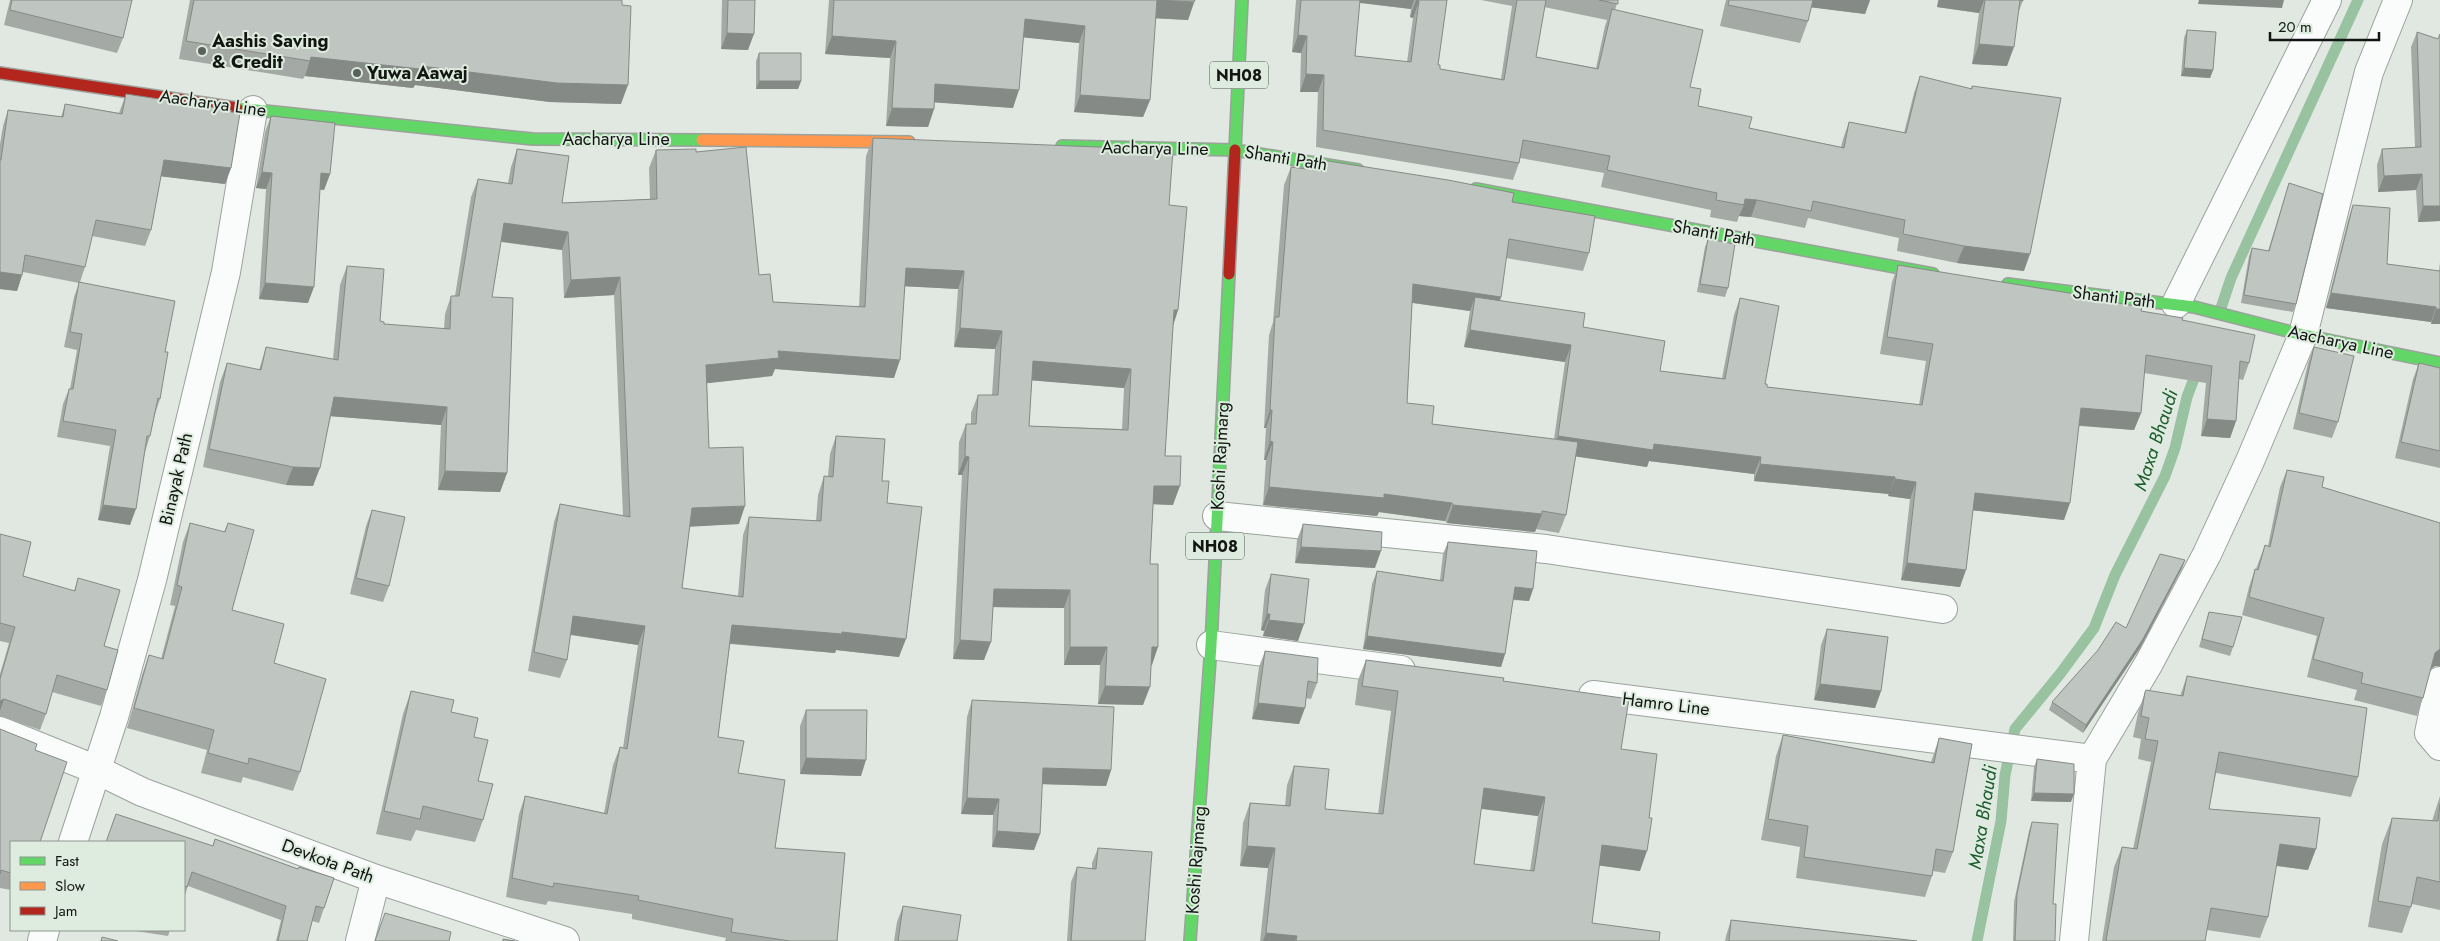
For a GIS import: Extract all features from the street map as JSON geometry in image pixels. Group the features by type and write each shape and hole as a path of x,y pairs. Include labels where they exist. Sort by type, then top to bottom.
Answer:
{"street":[{"name":"Koshi Rajmarg","path":"1190,941 1211,645 1242,0"},
{"path":"2185,306 2327,0"},
{"path":"2074,941 2092,759 2149,663 2207,554 2250,461 2303,335 2369,72 2398,0"},
{"name":"Aacharya Line","path":"0,72 253,110 532,139 921,142"},
{"name":"Binayak Path","path":"73,841 114,716 152,580 223,282 253,110"},
{"name":"Aacharya Line","path":"1049,146 1235,150"},
{"name":"Shanti Path","path":"1235,150 1368,171"},
{"name":"Shanti Path","path":"1463,187 1945,276"},
{"name":"Shanti Path","path":"1994,283 2185,306 2243,319"},
{"name":"Aacharya Line","path":"2243,319 2303,335 2440,363"},
{"path":"1217,516 1546,549 1943,608"},
{"path":"1211,645 1423,673"},
{"path":"2440,681 2429,733 2440,746"},
{"name":"Hamro Line","path":"1572,692 1989,744 2031,752 2092,759"},
{"name":"Devkota Path","path":"0,731 97,770 142,792 376,879 565,941"},
{"path":"360,941 376,879"}],"building":[{"path":"12,0 132,0 123,38 10,10"},
{"path":"194,0 622,0 622,5 631,6 628,85 557,83 421,66 420,69 311,57 310,61 186,41"},
{"path":"728,0 755,0 754,34 727,33"},
{"path":"834,0 1157,0 1150,100 1080,95 1085,26 1025,19 1019,90 935,84 934,109 892,108 896,41 832,36"},
{"path":"1157,0 1195,0 1194,2"},
{"path":"1301,0 1360,0 1355,56 1411,62 1419,1 1416,0 1447,0 1438,65 1440,65 1440,69 1504,80 1517,0 1546,0 1536,57 1598,69 1612,9 1703,30 1690,87 1701,89 1698,106 1752,117 1749,128 1844,148 1849,122 1906,133 1920,76 1972,89 1972,86 2061,98 2030,254 1964,246 1903,234 1905,220 1813,201 1811,211 1757,200 1745,199 1744,205 1716,200 1717,193 1607,170 1610,156 1523,140 1519,163 1323,130 1324,75 1306,74 1307,36 1298,35"},
{"path":"1599,0 1618,0 1618,4"},
{"path":"1729,0 1813,0 1808,21 1728,5"},
{"path":"1985,0 2020,0 2014,47 1979,44"},
{"path":"2187,30 2216,32 2213,70 2184,68"},
{"path":"2417,32 2438,39 2440,34 2440,206 2423,206 2422,174 2384,176 2382,149 2421,147"},
{"path":"759,53 801,53 801,81 759,81"},
{"path":"126,94 240,113 231,168 164,160 151,230 96,220 85,267 25,255 22,275 0,272 0,160 8,110 63,117 65,104 122,114"},
{"path":"271,116 335,123 330,174 321,173 314,287 265,283 272,173 262,172"},
{"path":"873,138 1173,150 1169,205 1187,207 1178,310 1174,310 1165,456 1181,456 1180,486 1154,486 1150,564 1158,564 1158,647 1152,647 1150,687 1105,686 1107,647 1070,647 1070,590 994,589 991,642 960,640 969,457 965,456 966,424 976,424 978,395 998,395 1002,331 960,328 964,271 906,268 900,360 778,351 779,358 706,365 709,448 743,447 745,506 692,508 682,588 743,597 749,517 821,521 824,476 833,477 836,436 885,439 882,481 889,481 887,503 922,507 906,639 842,632 842,634 732,625 718,737 744,741 738,773 785,780 775,848 845,853 837,941 790,941 731,932 733,919 638,900 639,896 554,883 553,887 512,878 525,796 607,814 620,747 627,749 645,626 573,616 567,660 534,652 560,504 630,517 620,277 571,280 568,232 504,223 492,297 513,298 507,473 445,471 447,407 334,397 320,468 293,467 209,449 227,363 261,370 266,347 338,360 347,266 384,269 380,321 384,322 384,324 450,329 451,296 459,296 478,179 512,184 517,149 569,156 562,203 657,199 656,150 696,149 696,152 746,147 759,275 770,274 773,302 865,307","holes":["1033,361 1131,369 1128,430 1029,426"]},
{"path":"1322,160 1448,180 1514,193 1512,202 1595,216 1589,253 1509,239 1501,297 1413,284 1407,403 1434,406 1432,424 1578,442 1566,515 1542,511 1542,514 1453,505 1452,503 1384,494 1384,498 1269,487 1273,442 1270,441 1272,410 1270,410 1275,317 1279,317 1291,167 1322,171"},
{"path":"2289,183 2323,194 2296,304 2244,295 2252,248 2269,251"},
{"path":"2353,205 2390,208 2387,264 2440,271 2440,309 2331,293"},
{"path":"1708,239 1735,244 1728,288 1700,284"},
{"path":"1898,265 2142,307 2141,311 2183,318 2182,320 2255,335 2249,363 2240,361 2236,421 2207,419 2212,366 2146,355 2141,413 2081,408 2070,503 1975,493 1966,570 1907,563 1916,482 1895,479 1895,477 1760,464 1761,457 1654,444 1653,450 1558,436 1571,345 1470,330 1475,297 1585,313 1583,327 1665,341 1660,371 1725,379 1740,298 1779,306 1765,384 1767,384 1767,387 1922,405 1933,344 1887,337"},
{"path":"79,282 175,301 165,352 168,352 160,399 158,398 150,436 147,436 136,509 103,505 116,430 63,421 69,389 73,389 82,334 70,332"},
{"path":"2314,347 2354,356 2338,422 2299,413"},
{"path":"2419,363 2440,368 2440,451 2401,442"},
{"path":"2287,470 2324,477 2322,487 2440,523 2440,649 2435,653 2423,698 2361,683 2363,673 2313,659 2324,618 2249,597 2255,569 2258,570 2265,545 2270,547"},
{"path":"372,510 405,517 389,586 356,578"},
{"path":"190,523 225,532 228,523 254,530 232,610 284,624 274,663 326,679 300,772 249,758 248,764 208,753 214,730 134,708 149,655 163,659 182,587 177,585"},
{"path":"1303,524 1382,532 1381,551 1301,547"},
{"path":"0,534 31,542 23,576 75,591 78,578 120,590 104,646 118,650 107,690 57,675 46,714 4,699 0,701 0,679 15,627 0,623"},
{"path":"1448,542 1537,551 1533,589 1515,587 1505,654 1367,636 1377,571 1443,581"},
{"path":"2160,554 2185,560 2143,639 2086,725 2052,702 2098,650 2116,622 2126,628"},
{"path":"1271,574 1309,579 1304,624 1269,620 1270,614 1267,614"},
{"path":"2209,612 2242,617 2233,647 2202,639"},
{"path":"1827,629 1888,637 1881,691 1820,684"},
{"path":"1265,651 1318,658 1317,683 1308,681 1305,708 1258,703"},
{"path":"1366,660 1504,678 1503,681 1629,699 1621,749 1657,754 1649,818 1652,818 1647,851 1602,845 1592,923 1660,932 1659,941 1296,941 1297,936 1266,933 1275,848 1247,846 1250,803 1290,806 1294,766 1329,769 1325,809 1383,814 1398,691 1362,686","holes":["1484,788 1545,797 1534,871 1474,864"]},
{"path":"2187,676 2367,708 2358,777 2219,752 2209,809 2320,818 2316,849 2280,844 2268,917 2211,908 2205,941 2106,941 2122,847 2137,849 2158,741 2145,739 2149,718 2141,716 2145,692 2146,690 2183,696"},
{"path":"411,691 454,700 451,712 478,718 474,737 488,740 478,781 493,784 483,820 423,806 420,819 384,811"},
{"path":"972,700 1114,707 1111,770 1043,768 1040,834 997,831 999,799 967,798"},
{"path":"806,710 867,710 866,760 806,758"},
{"path":"0,729 37,744 35,750 67,762 40,841 10,841 10,873 1,870 0,874"},
{"path":"1783,735 1934,763 1939,738 1972,744 1953,852 1936,849 1932,876 1804,857 1808,826 1768,819"},
{"path":"2037,759 2074,764 2074,794 2034,793"},
{"path":"2440,804 2440,882 2417,877 2411,907 2378,901 2392,818 2438,821"},
{"path":"116,814 213,846 215,839 298,869 299,867 334,878 324,908 316,906 307,941 278,941 286,906 192,872 187,887 185,886 185,841 106,841"},
{"path":"2032,822 2058,824 2053,904 2056,904 2055,941 2015,941 2017,894"},
{"path":"1098,848 1152,852 1145,941 1071,941 1077,867 1096,869"},
{"path":"903,906 961,915 957,941 898,941"},
{"path":"385,913 451,932 449,941 375,941"},
{"path":"1731,920 1917,941 1729,941"},
{"path":"102,937 118,941 101,941"}],"waterway":[{"name":"Maxa Bhaudi","path":"2219,314 2231,278 2358,0"},
{"name":"Maxa Bhaudi","path":"1977,941 2001,821 2005,775 2015,729 2060,674 2094,628 2115,575 2165,476 2175,448 2187,397 2198,368"}],"traffic: fast":[{"path":"1235,150 1242,0"},
{"path":"237,108 532,139 702,140"},
{"path":"1062,146 1235,150 1358,170"},
{"path":"1476,189 1933,274"},
{"path":"1190,941 1211,645 1229,274"},
{"path":"2008,284 2194,307 2303,335 2440,363"}],"traffic: slow":[{"path":"702,140 909,142"}],"traffic: jam":[{"path":"0,73 237,108"},
{"path":"1229,274 1235,150"}],"place":[{"name":"Aashis Saving & Credit","path":"202,51"},
{"name":"Yuwa Aawaj","path":"357,73"}]}
